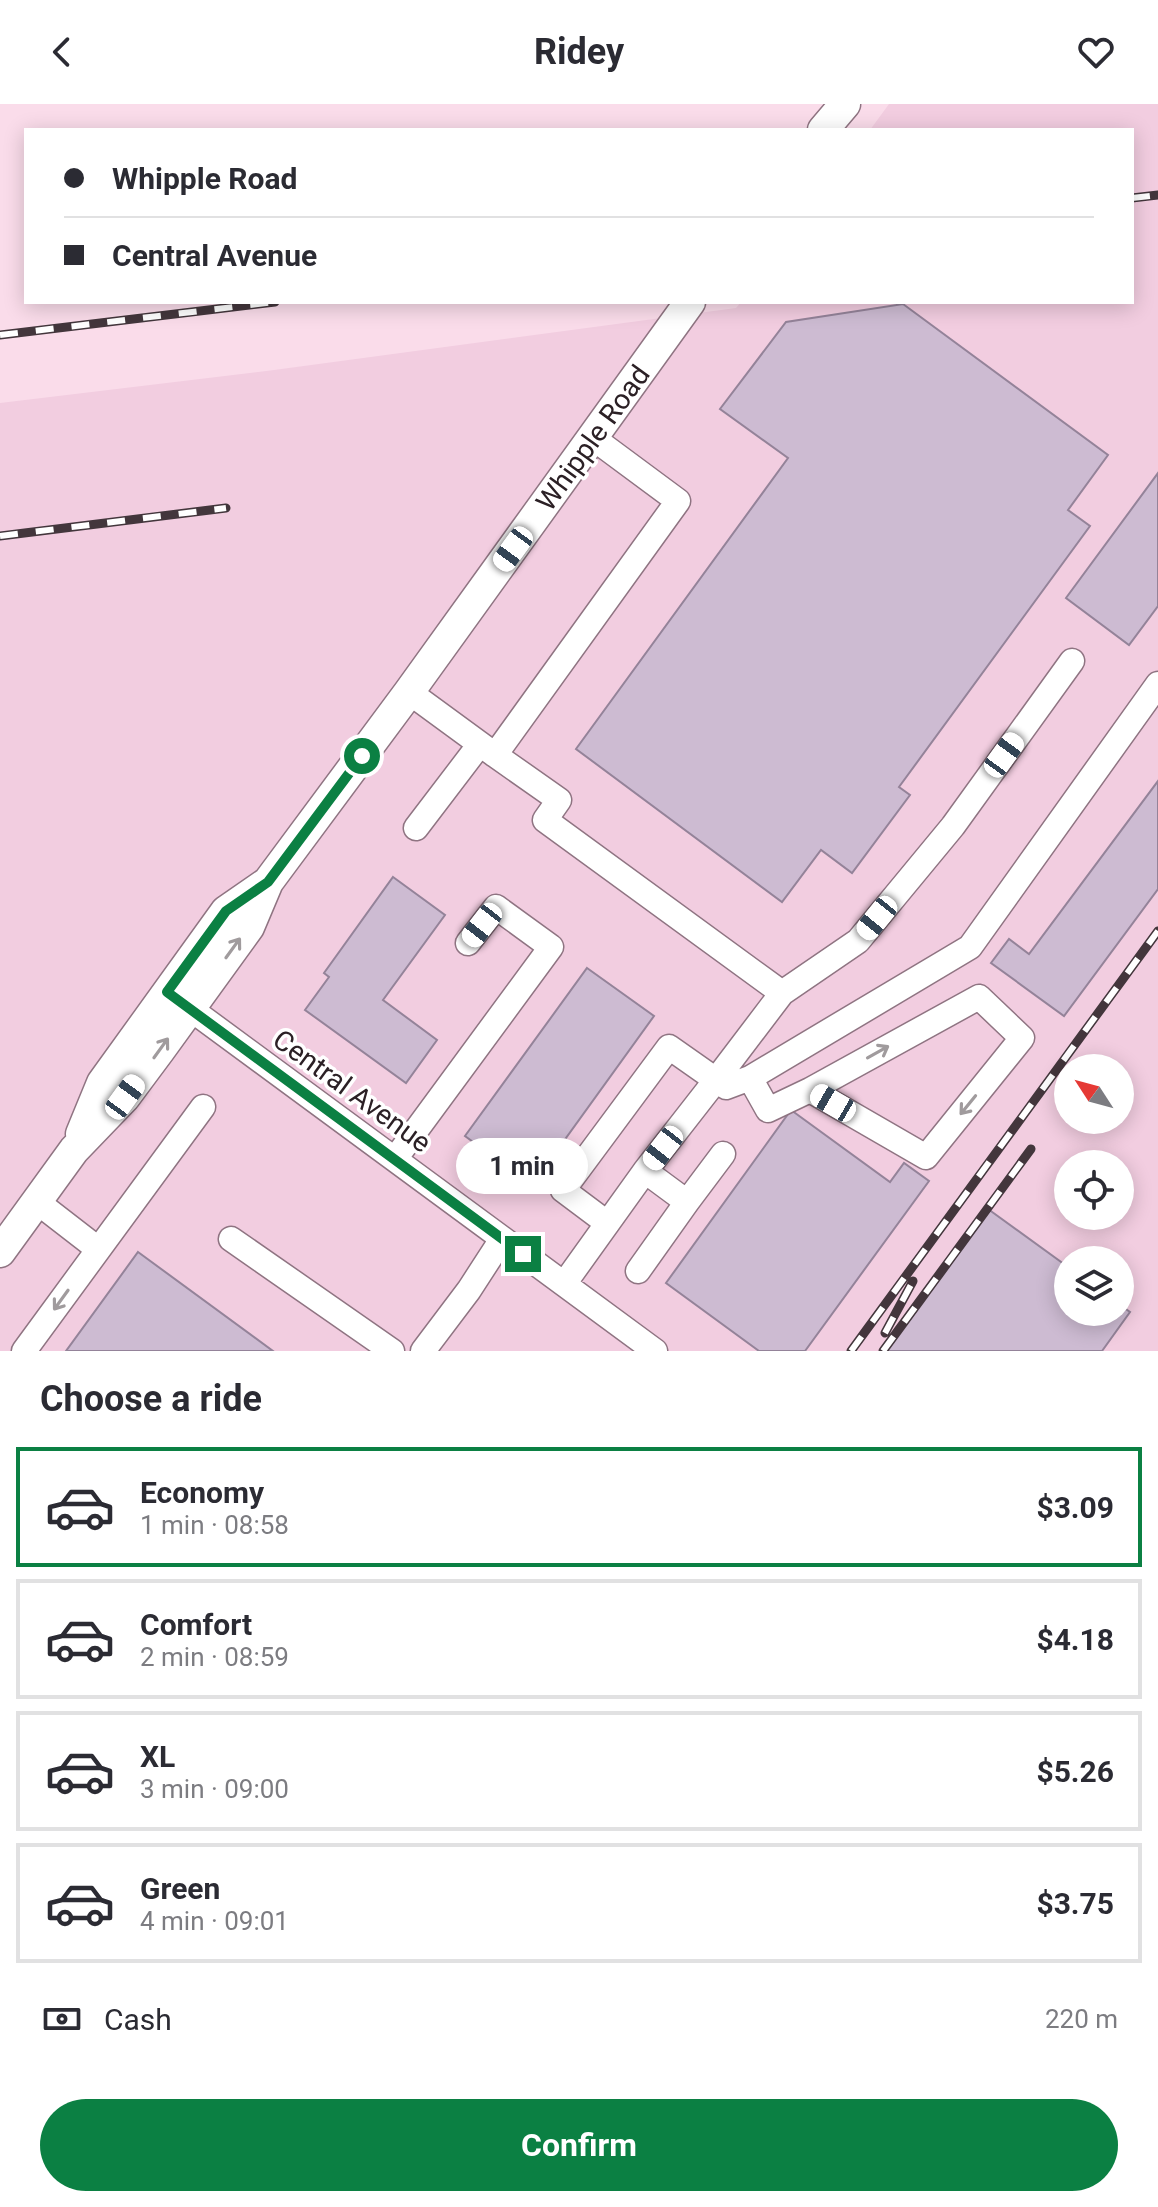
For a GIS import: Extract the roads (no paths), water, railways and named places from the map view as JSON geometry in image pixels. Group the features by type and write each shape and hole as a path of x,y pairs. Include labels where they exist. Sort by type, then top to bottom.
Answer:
{"main road":[{"name":"Whipple Road","path":"0,1252 74,1150 102,1083 178,1000 226,911 268,882 689,304"}],"street":[{"path":"416,828 488,750 678,501 593,438"},
{"path":"564,1284 645,1171 782,993 858,941 953,826 1072,661"},
{"path":"607,1223 563,1190 669,1047 726,1087 750,1078 970,947 1158,684"},
{"path":"409,692 559,800 545,820 782,993"},
{"path":"395,1159 551,947 496,907 468,943"},
{"path":"750,1078 768,1110 979,997 1022,1038 926,1157 810,1090"},
{"name":"Central Avenue","path":"178,1000 655,1351"},
{"path":"24,1351 203,1107"},
{"path":"638,1271 723,1154"},
{"path":"645,1171 687,1202"},
{"path":"36,1201 98,1249"},
{"path":"231,1239 392,1351"},
{"path":"423,1351 502,1239"}],"railway":[{"path":"1134,198 1158,195"},
{"path":"0,335 258,304"},
{"path":"0,536 226,508"},
{"path":"851,1351 1158,931"},
{"path":"883,1351 1031,1149"},
{"path":"885,1333 913,1281"}]}
